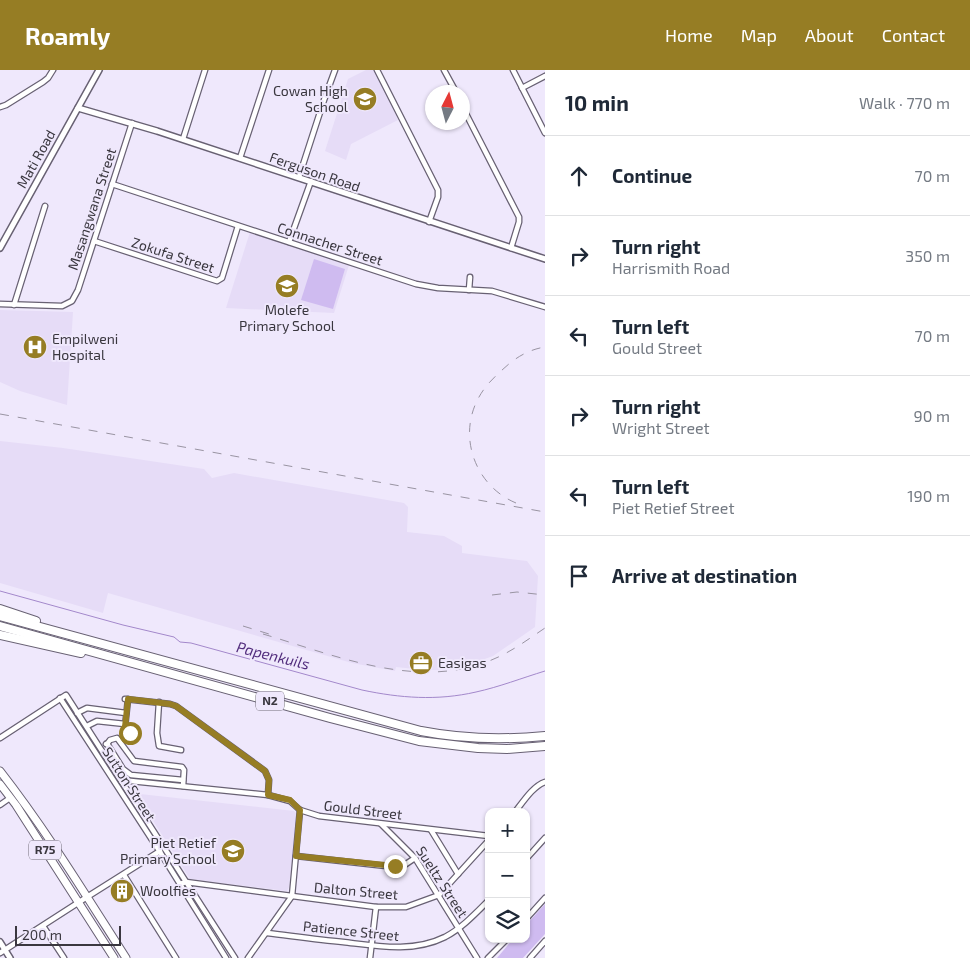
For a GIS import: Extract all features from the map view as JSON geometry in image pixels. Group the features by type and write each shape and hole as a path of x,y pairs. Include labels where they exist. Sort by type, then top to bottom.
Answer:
{"highway":[{"path":"0,609 118,647"},
{"name":"N2","path":"0,616 421,731 481,738 545,736"},
{"name":"N2","path":"0,626 151,669 419,741 478,748 545,746"},
{"path":"0,635 151,669"}],"main road":[{"name":"R75","path":"0,771 35,817 126,958"},
{"name":"R75","path":"0,784 114,958"}],"street":[{"path":"0,107 6,106 43,82 53,70"},
{"name":"Mati Road","path":"0,248 99,70"},
{"path":"183,140 206,70"},
{"path":"240,158 268,70"},
{"path":"299,177 335,70"},
{"path":"377,70 438,190 438,197 429,222"},
{"path":"444,70 452,85"},
{"path":"513,70 545,133"},
{"path":"522,88 545,76"},
{"name":"Ferguson Road","path":"78,108 132,123 545,259"},
{"path":"470,122 519,217 511,248"},
{"name":"Masangwana Street","path":"14,304 60,307 72,301 78,290 132,123"},
{"path":"290,242 311,182"},
{"name":"Connacher Street","path":"112,184 427,286 492,291 545,307"},
{"path":"0,304 14,304 45,206"},
{"name":"Zokufa Street","path":"94,241 217,281 222,278 238,226"},
{"path":"469,290 470,277"},
{"name":"Sutton Street","path":"226,958 60,698 66,695 78,712 166,847 235,958"},
{"path":"0,738 60,698"},
{"path":"126,737 129,737 130,733 125,724 127,699 159,702 176,706 261,768 269,777 268,795"},
{"path":"159,702 157,733 159,746 180,750"},
{"path":"72,716 87,708 126,713"},
{"path":"87,726 97,721 125,724"},
{"path":"100,747 107,744 110,740 117,738 134,761 182,767 184,770 183,786"},
{"path":"107,744 123,769 131,775 183,780"},
{"path":"107,772 114,768"},
{"name":"Gould Street","path":"121,780 268,795 290,800 300,810 319,816 485,836"},
{"path":"518,808 535,789 545,782"},
{"path":"125,800 132,796"},
{"path":"0,805 10,798"},
{"path":"248,958 292,896 300,810"},
{"name":"Sueltz Street","path":"381,824 415,858 477,958"},
{"path":"431,830 458,874"},
{"path":"530,855 545,838"},
{"path":"439,896 485,844"},
{"path":"3,952 166,847"},
{"path":"296,856 395,866 403,866 415,858"},
{"path":"124,875 176,958"},
{"name":"Dalton Street","path":"180,884 194,884 376,907 406,907 439,896"},
{"name":"Dalton Street","path":"183,890 188,884"},
{"path":"530,915 545,898"},
{"name":"Patience Street","path":"267,933 371,946 401,948 417,946 435,941 459,929 485,904"},
{"path":"370,958 376,907"},
{"path":"43,926 64,958"},
{"path":"0,942 3,952 10,958"},
{"path":"488,958 503,943"},
{"path":"530,958 544,943"}],"shaded area":[{"name":"Cowan High School","path":"366,70 375,70 398,120 351,144 346,160 325,151 348,79"},
{"name":"Molefe Primary School","path":"250,232 349,265 334,313 226,308"},
{"path":"314,259 345,269 333,309 301,300"},
{"name":"Empilweni Hospital","path":"0,310 73,312 67,405 20,391 0,382"},
{"path":"0,441 63,448 204,469 212,478 234,473 404,503 408,507 407,532 444,536 462,546 462,553 527,561 538,576 535,627 493,656 468,665 447,670 396,667 395,671 352,663 108,593 103,613 0,583"},
{"name":"Piet Retief Primary School","path":"140,794 294,811 297,814 287,891 190,879 138,797"},
{"path":"545,904 545,934 523,958 497,958 510,943 530,943 530,921"}],"waterway":[{"name":"Papenkuils","path":"0,591 174,637 180,642 191,643 362,690 390,695 419,697 461,695 493,688 545,671"}],"railway":[{"path":"516,503 490,485 480,472 470,443 470,428 473,412 479,397 490,381 514,360 526,353 545,347"},
{"path":"0,414 545,512"},
{"path":"492,595 517,592 545,595"},
{"path":"243,626 269,634"},
{"path":"263,634 375,666 404,671 433,672 461,669 497,658 545,628"}],"place":[{"name":"Cowan High School","path":"365,99"},
{"name":"Molefe Primary School","path":"287,286"},
{"name":"Empilweni Hospital","path":"35,347"},
{"name":"Easigas","path":"421,663"},
{"name":"Piet Retief Primary School","path":"233,851"},
{"name":"Woolfies","path":"122,891"}],"route":[{"path":"130,733 125,727 128,699 176,706 265,771 269,777 268,795 290,800 300,810 296,856 395,866"}]}
